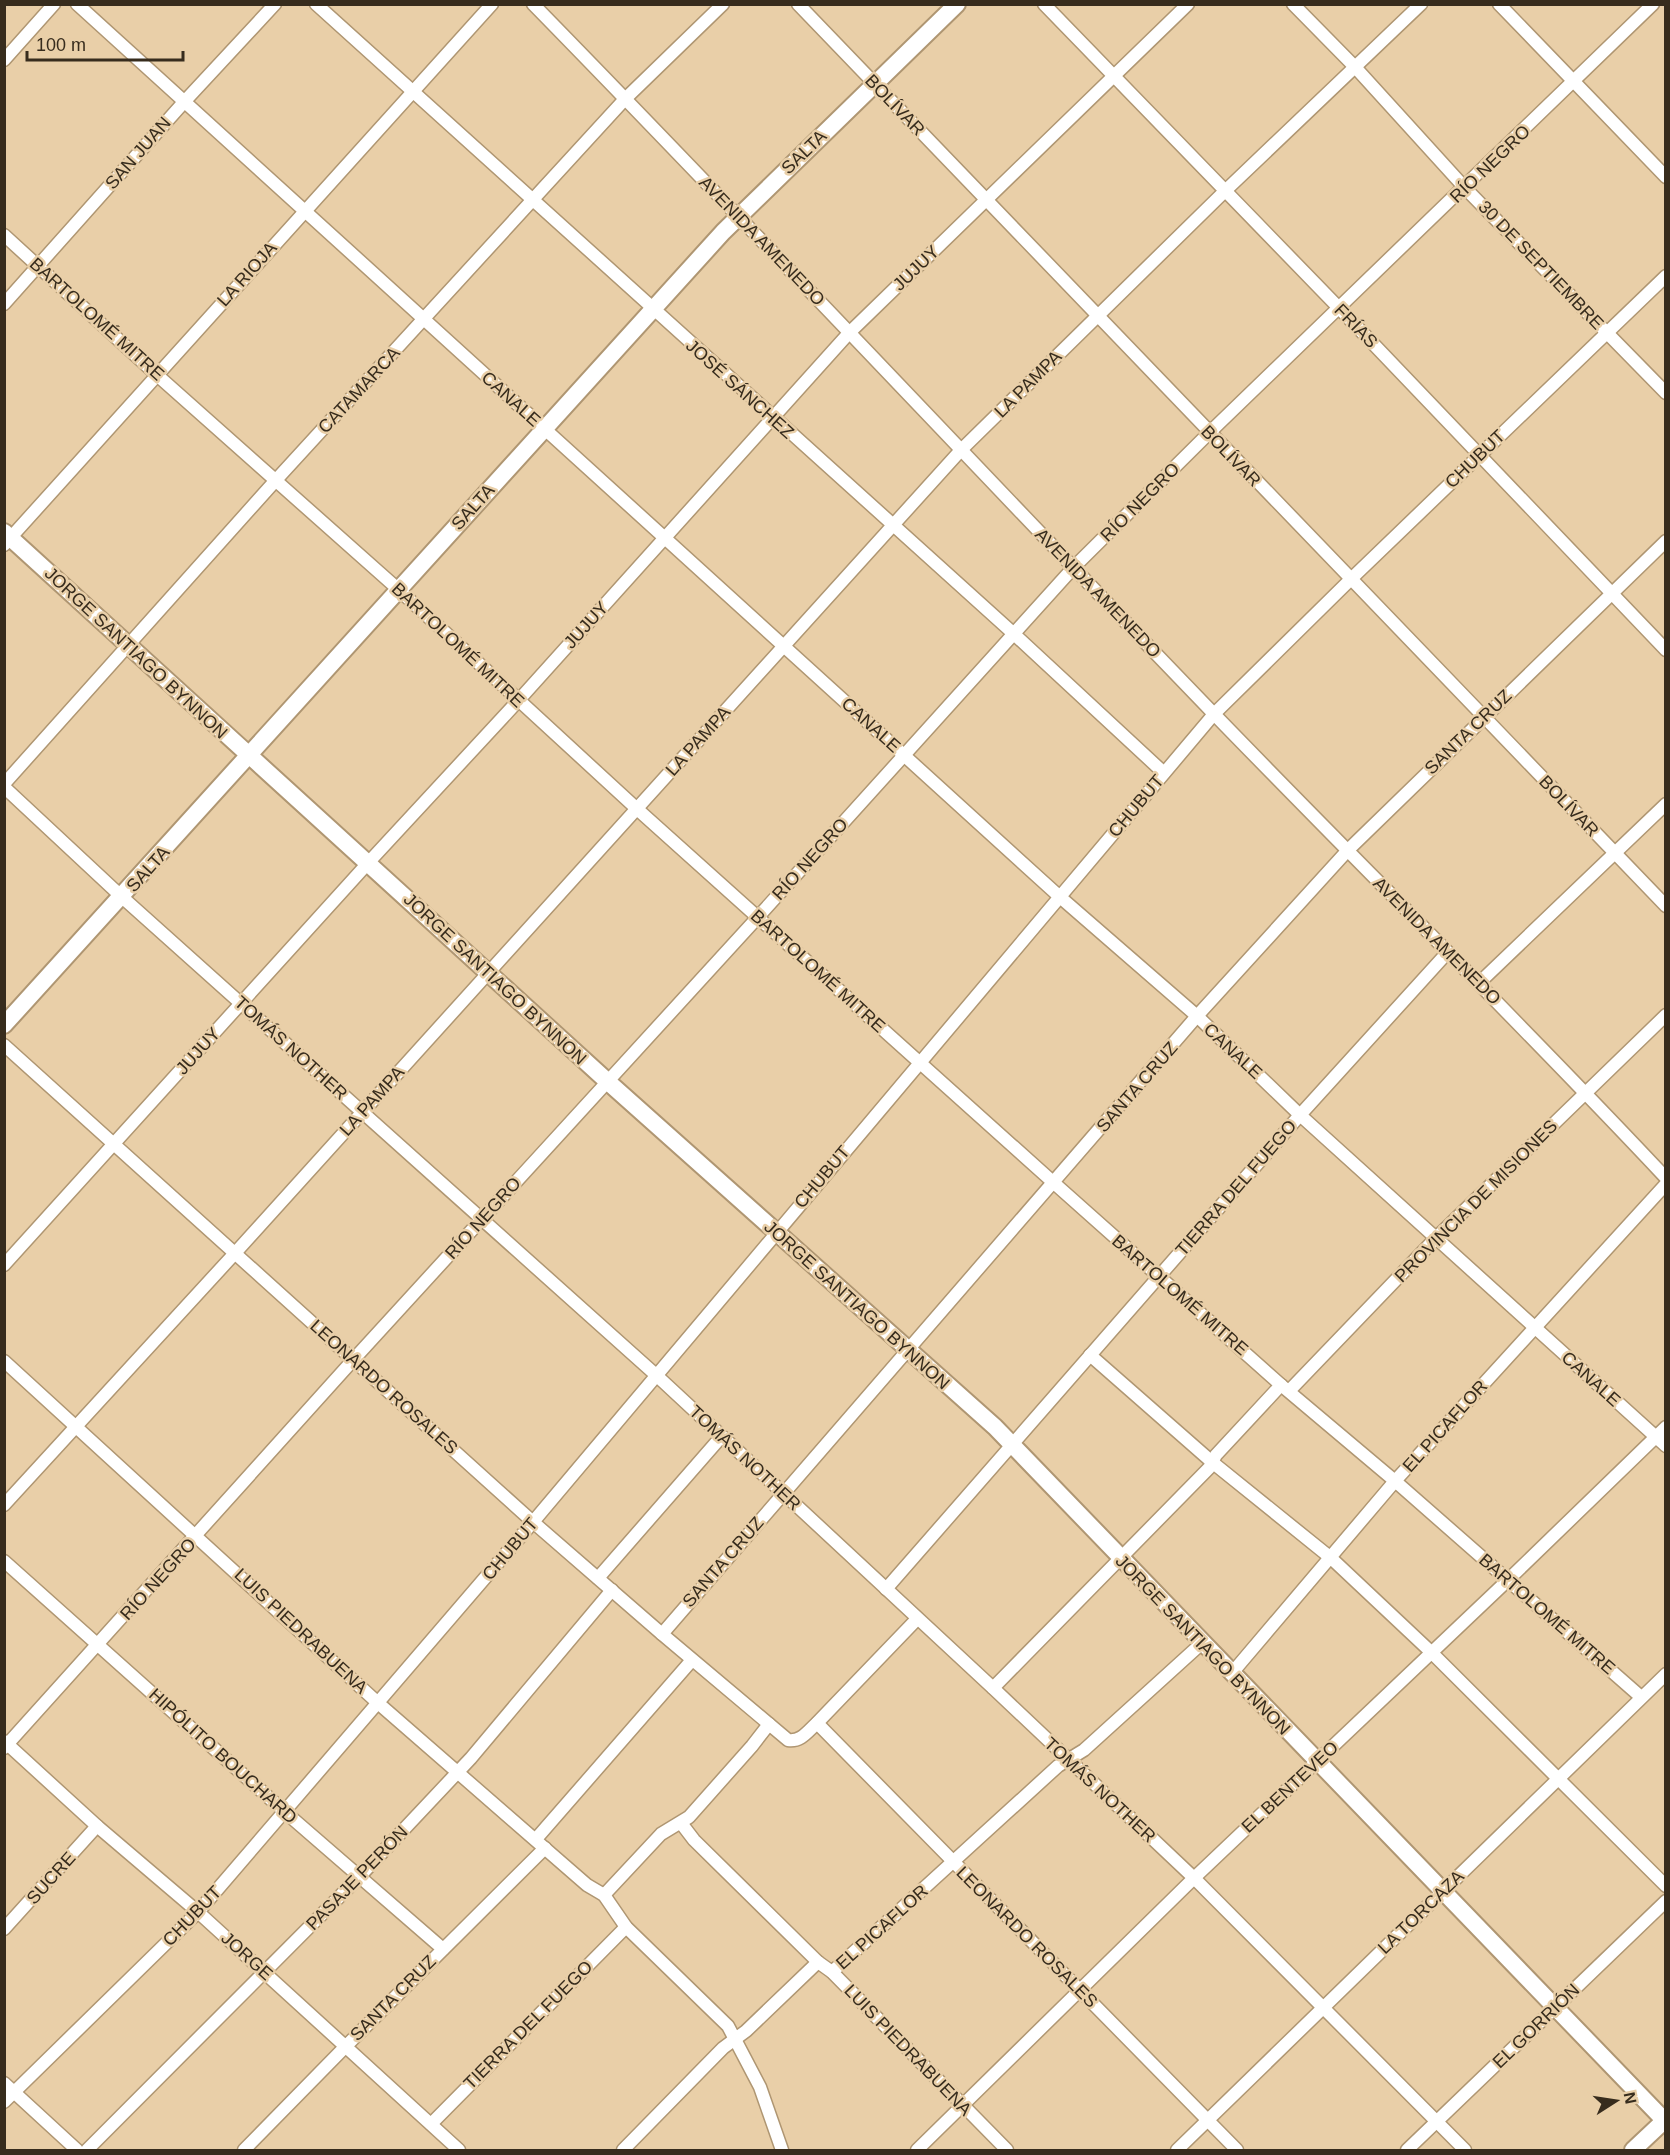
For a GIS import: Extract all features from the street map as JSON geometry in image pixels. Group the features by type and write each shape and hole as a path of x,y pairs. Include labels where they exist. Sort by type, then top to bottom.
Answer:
{"street":[{"path":"4,60 54,4"},
{"name":"CANALE","path":"77,4 1060,897 1197,1016 1300,1114 1665,1446"},
{"name":"SAN JUAN","path":"4,304 274,4"},
{"name":"JOSÉ SÁNCHEZ","path":"316,4 892,527 1014,634 1164,773"},
{"name":"LA RIOJA","path":"7,538 492,4"},
{"name":"AVENIDA AMENEDO","path":"533,4 738,215 1214,714 1586,1093 1665,1178"},
{"name":"CATAMARCA","path":"4,786 276,480 626,99 723,4"},
{"name":"BOLÍVAR","path":"798,4 1665,906"},
{"name":"SALTA","path":"4,1025 738,215 957,4"},
{"name":"FRÍAS","path":"1044,4 1339,308 1665,650"},
{"name":"JUJUY","path":"4,1265 518,701 849,333 1188,4"},
{"name":"30 DE SEPTIEMBRE","path":"1293,4 1355,67 1465,188 1665,393"},
{"name":"LA PAMPA","path":"4,1505 236,1252 961,450 1097,315 1421,4"},
{"path":"1499,4 1665,177"},
{"name":"RÍO NEGRO","path":"6,1745 1074,567 1209,433 1653,4"},
{"name":"BARTOLOMÉ MITRE","path":"4,235 1158,1277 1641,1697"},
{"name":"CHUBUT","path":"4,2103 198,1912 533,1522 1214,714 1665,276"},
{"name":"JORGE SANTIAGO BYNNON","path":"7,538 1012,1445 1665,2120"},
{"name":"SANTA CRUZ","path":"662,1634 1197,1016 1348,850 1665,540"},
{"name":"TOMÁS NOTHER","path":"4,786 122,897 656,1375 993,1688 1194,1878 1465,2151"},
{"path":"1479,983 1665,804"},
{"name":"TIERRA DEL FUEGO","path":"886,1589 1300,1114 1447,952"},
{"name":"PROVINCIA DE MISIONES","path":"993,1688 1209,1468 1216,1455 1665,1015"},
{"name":"LEONARDO ROSALES","path":"4,1045 533,1522 769,1724"},
{"name":"EL PICAFLOR","path":"1232,1673 1395,1481 1665,1184"},
{"path":"1090,1355 1212,1462 1331,1558 1431,1652 1665,1886"},
{"name":"LUIS PIEDRABUENA","path":"4,1361 197,1535 378,1703 459,1771 587,1885 604,1895"},
{"name":"EL BENTEVEO","path":"918,2151 1194,1878 1508,1580 1665,1427"},
{"path":"598,1578 721,1437"},
{"name":"HIPÓLITO BOUCHARD","path":"4,1561 285,1812 443,1949"},
{"name":"PASAJE PERÓN","path":"87,2151 360,1876 459,1771 612,1590"},
{"path":"782,2151 760,2087 736,2039 720,2017 626,1927 604,1895 661,1834 689,1816 729,1773 769,1724 788,1740 795,1741 817,1723 917,1619"},
{"name":"EL PICAFLOR","path":"832,1972 1058,1766 1084,1750 1202,1643"},
{"name":"SANTA CRUZ","path":"244,2151 443,1949 540,1844 692,1660"},
{"name":"LA TORCAZA","path":"1177,2151 1665,1674"},
{"name":"LEONARDO ROSALES","path":"817,1723 1237,2151"},
{"name":"JORGE","path":"6,1745 198,1912 459,2151"},
{"name":"LUIS PIEDRABUENA","path":"681,1823 694,1840 818,1962 832,1972 1007,2151"},
{"name":"SUCRE","path":"4,1929 97,1826"},
{"name":"EL GORRIÓN","path":"1407,2151 1665,1901"},
{"name":"TIERRA DEL FUEGO","path":"431,2124 626,1927"},
{"name":"EL PICAFLOR","path":"623,2151 723,2048 746,2031 818,1962"},
{"path":"4,2083 77,2151"},
{"path":"1633,2151 1665,2120"}]}
